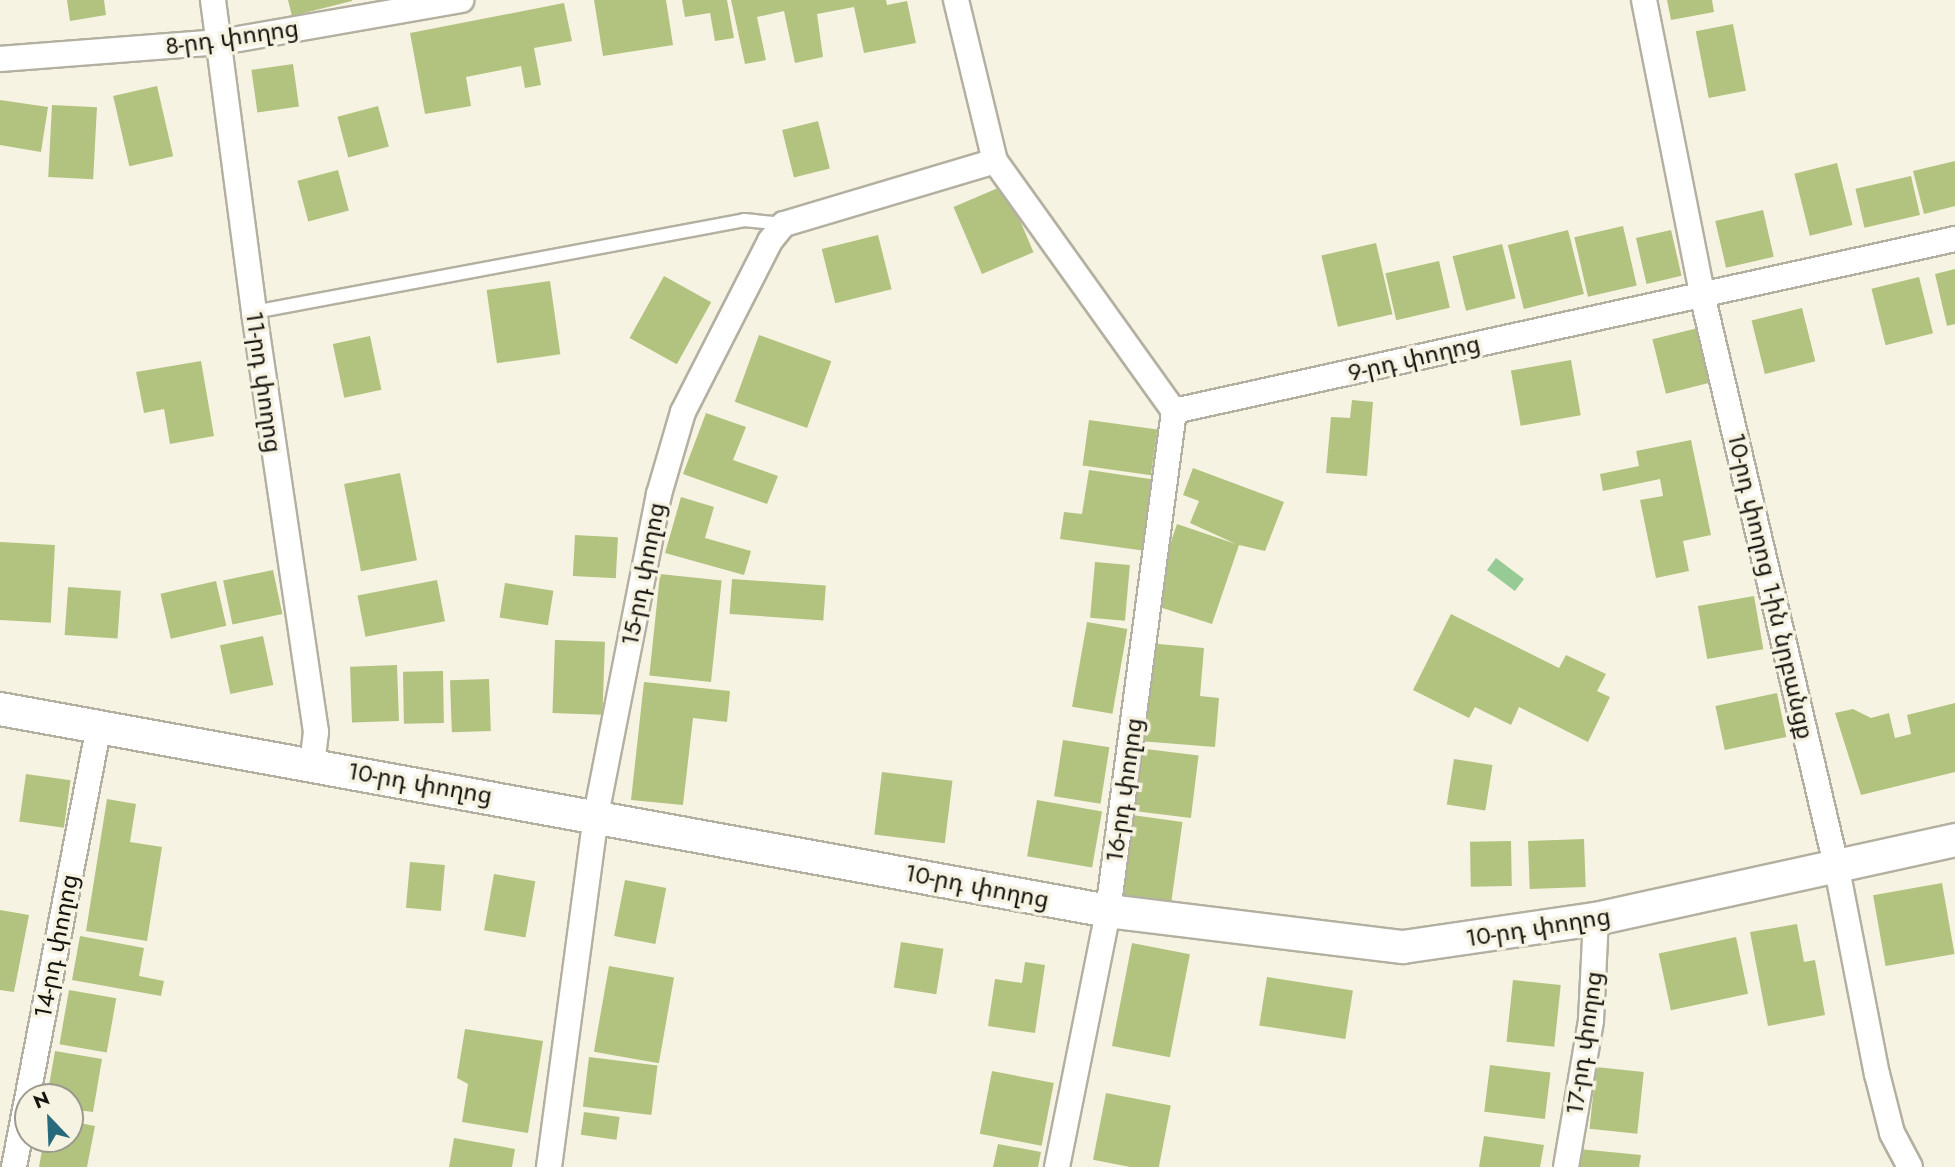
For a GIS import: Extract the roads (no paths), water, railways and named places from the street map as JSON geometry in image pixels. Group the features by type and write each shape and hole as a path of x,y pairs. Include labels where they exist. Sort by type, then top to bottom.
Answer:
{"street":[{"name":"11-րդ փողոց","path":"214,0 254,312 316,732 312,764"},
{"name":"8-րդ փողոց","path":"0,59 221,42 461,0"},
{"path":"956,0 995,161 1174,411"},
{"name":"10-րդ փողոց 1-ին նրբանցք","path":"1644,0 1702,293 1837,869 1877,1074 1892,1133 1910,1167"},
{"path":"784,224 995,161"},
{"name":"15-րդ փողոց","path":"549,1167 596,815 659,494 683,412 769,241 784,224"},
{"name":"9-րդ փողոց","path":"1174,411 1702,293 1955,240"},
{"name":"16-րդ փողոց","path":"1057,1167 1108,911 1174,411"},
{"name":"10-րդ փողոց","path":"0,709 596,815 1108,911 1403,947 1596,919 1837,869 1955,840"},
{"name":"14-րդ փողոց","path":"14,1167 99,725"},
{"name":"17-րդ փողոց","path":"1566,1167 1591,1020 1596,919"}],"lane":[{"path":"254,312 744,220 784,224"}]}
